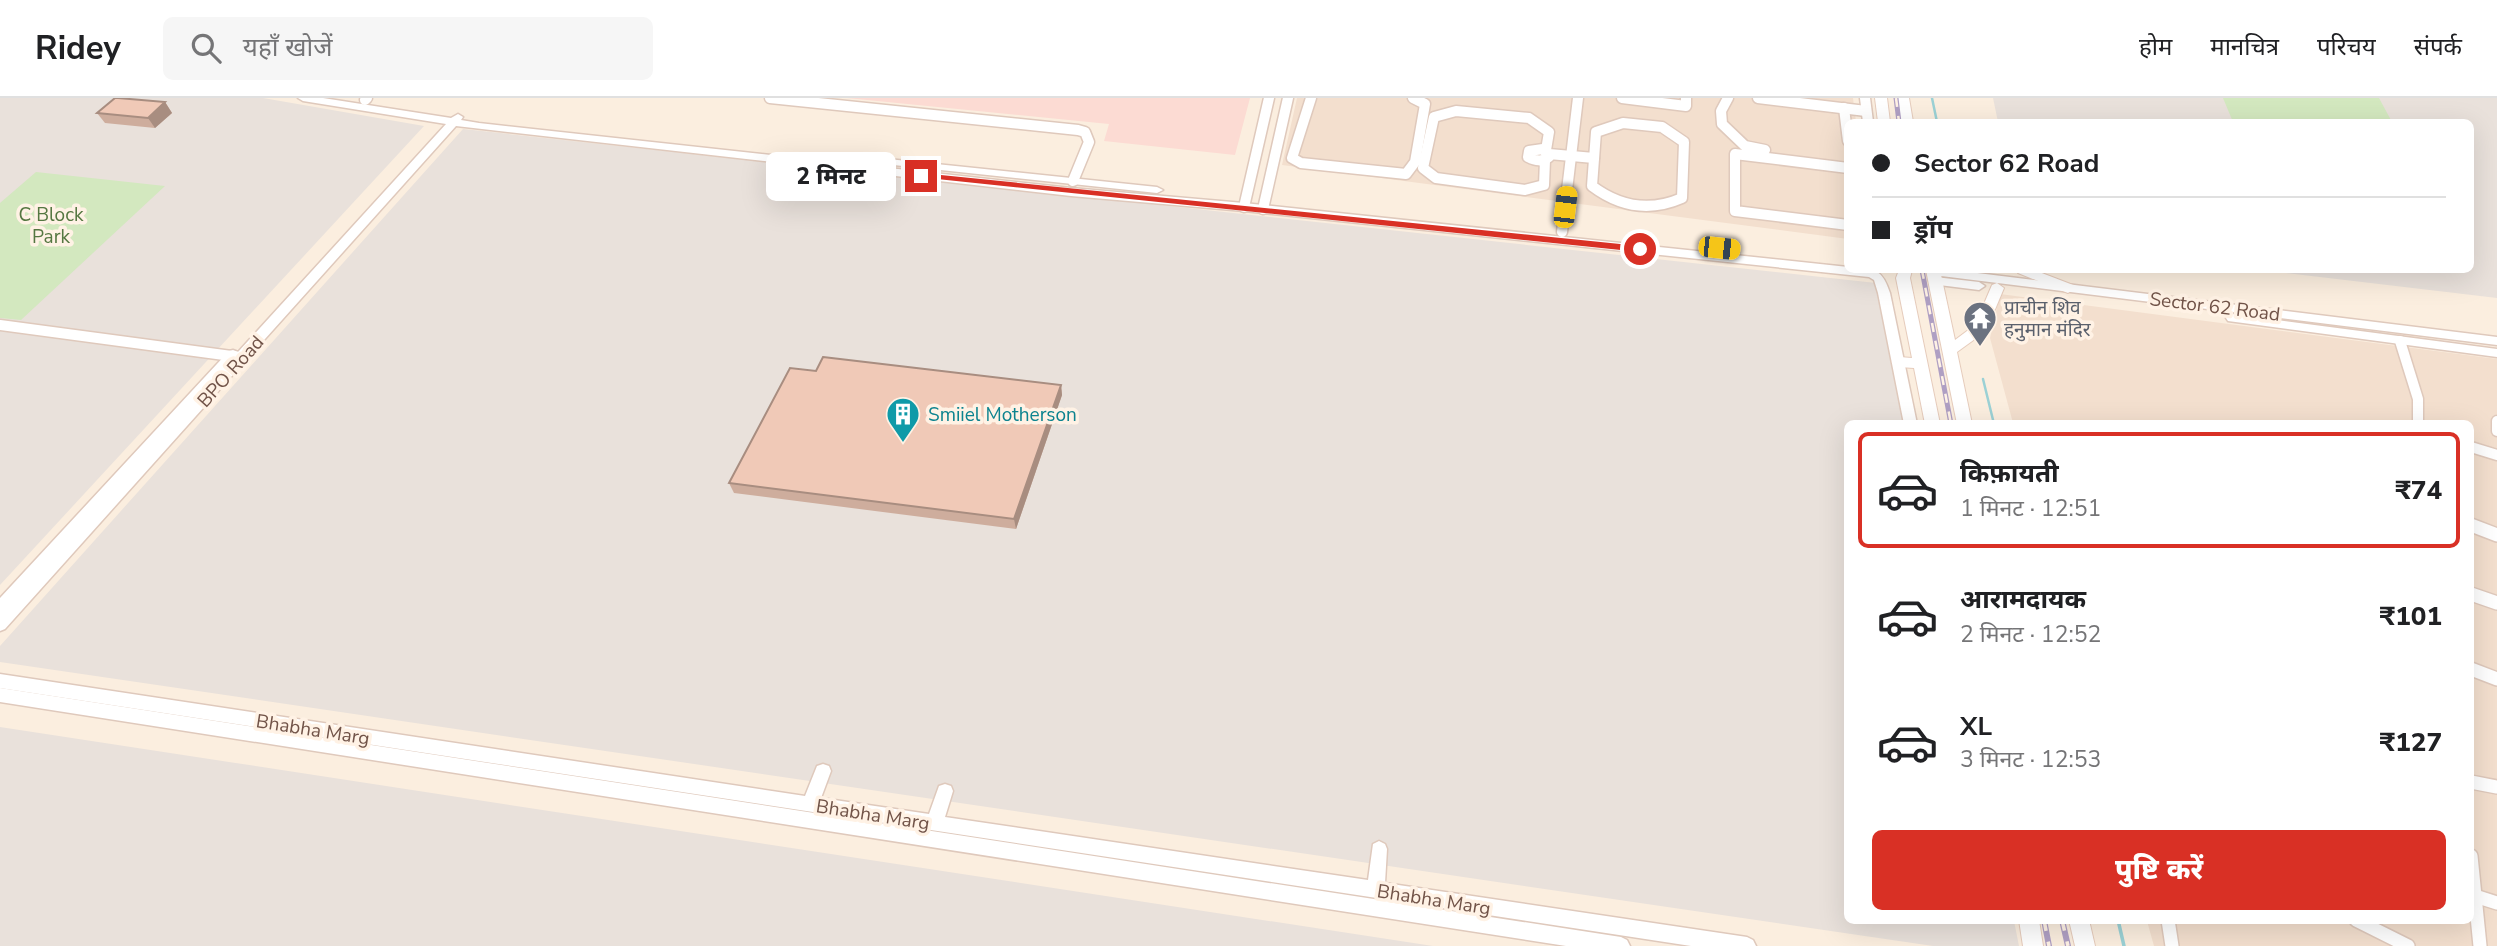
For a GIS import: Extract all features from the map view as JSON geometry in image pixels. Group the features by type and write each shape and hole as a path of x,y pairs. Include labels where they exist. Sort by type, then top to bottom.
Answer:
{"main road":[{"path":"1881,98 1884,119"},
{"path":"1903,98 1906,119"},
{"path":"1904,273 1903,278 1932,420"},
{"path":"2030,273 2068,288"},
{"path":"1934,274 1964,420"},
{"path":"1949,351 1981,328 1997,288"},
{"path":"1899,362 1920,364"},
{"path":"2030,924 2033,946"},
{"path":"2080,924 2085,946"}],"street":[{"path":"303,98 1071,192 1245,203"},
{"path":"352,98 451,118 1073,181 1245,203 1694,250 1844,262"},
{"path":"770,98 1078,130 1089,136 1089,142 1073,181"},
{"path":"1245,203 1269,98"},
{"path":"1264,205 1288,98"},
{"path":"1311,98 1292,158 1301,163 1406,174 1415,162 1425,104 1413,98"},
{"path":"1562,232 1578,98"},
{"path":"1622,98 1686,106 1686,98"},
{"path":"1728,98 1721,111 1722,124 1745,146 1844,167"},
{"path":"1758,98 1842,103 1867,111"},
{"path":"1819,98 1840,100 1842,103"},
{"path":"1865,98 1868,119"},
{"path":"1456,111 1529,118 1549,132 1547,155 1544,185 1525,190 1436,178 1423,169 1434,117 1456,111"},
{"name":"BPO Road","path":"0,625 451,118"},
{"path":"1623,123 1662,127 1684,142 1682,198 1668,206 1654,207 1615,202 1592,186 1594,158 1596,132 1623,123"},
{"path":"1281,130 1301,131"},
{"path":"1844,168 1735,154 1735,211 1844,225"},
{"path":"1547,155 1594,158"},
{"path":"1264,205 1562,232 1844,269"},
{"path":"1872,273 1879,278 1884,293 1910,420"},
{"name":"Sector 62 Road","path":"1934,274 2497,341"},
{"name":"Sector 62 Road","path":"1934,274 1997,288 2497,353"},
{"path":"0,325 237,356"},
{"path":"2412,330 2418,343"},
{"path":"2400,341 2418,399 2418,420"},
{"name":"BPO Road","path":"0,608 237,356"},
{"path":"2497,421 2497,431"},
{"path":"2474,448 2497,455"},
{"path":"2474,526 2497,536"},
{"path":"2474,595 2497,603"},
{"path":"2474,670 2497,679"},
{"name":"Bhabha Marg","path":"0,681 1747,946"},
{"name":"Bhabha Marg","path":"0,695 1622,946"},
{"path":"810,804 823,771"},
{"path":"2474,783 2497,787"},
{"path":"935,823 945,791"},
{"path":"1376,890 1379,849"},
{"path":"2474,886 2480,946"},
{"path":"2475,896 2497,902"},
{"path":"2169,924 2172,946"},
{"path":"2364,924 2408,946"}],"shaded area":[{"path":"0,98 263,98 424,126 0,585"},
{"path":"847,98 1250,98 1235,155 1104,141 1109,124"},
{"path":"1297,98 1853,98 1856,119 1844,119 1844,238 1282,165"},
{"path":"1993,98 2497,98 2497,298 2285,273 2474,273 2474,119 1997,119"},
{"path":"463,129 1885,284 1912,420 1844,420 1844,924 2015,924 2019,946 1933,946 0,662 0,646"},
{"path":"2000,294 2497,359 2497,946 2154,946 2148,924 2474,924 2474,420 2012,420 1990,338"},
{"path":"0,727 1433,946 0,946"}],"green space":[{"path":"2223,98 2379,98 2390,119 2232,119"},
{"name":"C Block Park","path":"36,172 165,186 21,320 0,318 0,203"}],"building":[{"path":"115,98 165,102 148,118 97,113"},
{"name":"Smiiel Motherson","path":"823,357 1061,385 1014,519 729,483 790,368 816,371"}],"waterway":[{"path":"1932,98 1936,119"},
{"path":"1983,379 1993,420"},
{"path":"2119,924 2124,946"}],"railway":[{"path":"1896,98 1899,119"},
{"path":"1923,273 1950,420"},
{"path":"2045,924 2049,946"},
{"path":"2063,924 2068,946"}],"place":[{"name":"प्राचीन शिव हनुमान मंदिर","path":"1980,348"},
{"name":"Smiiel Motherson","path":"903,444"}],"route":[{"path":"921,176 1640,249"}]}
